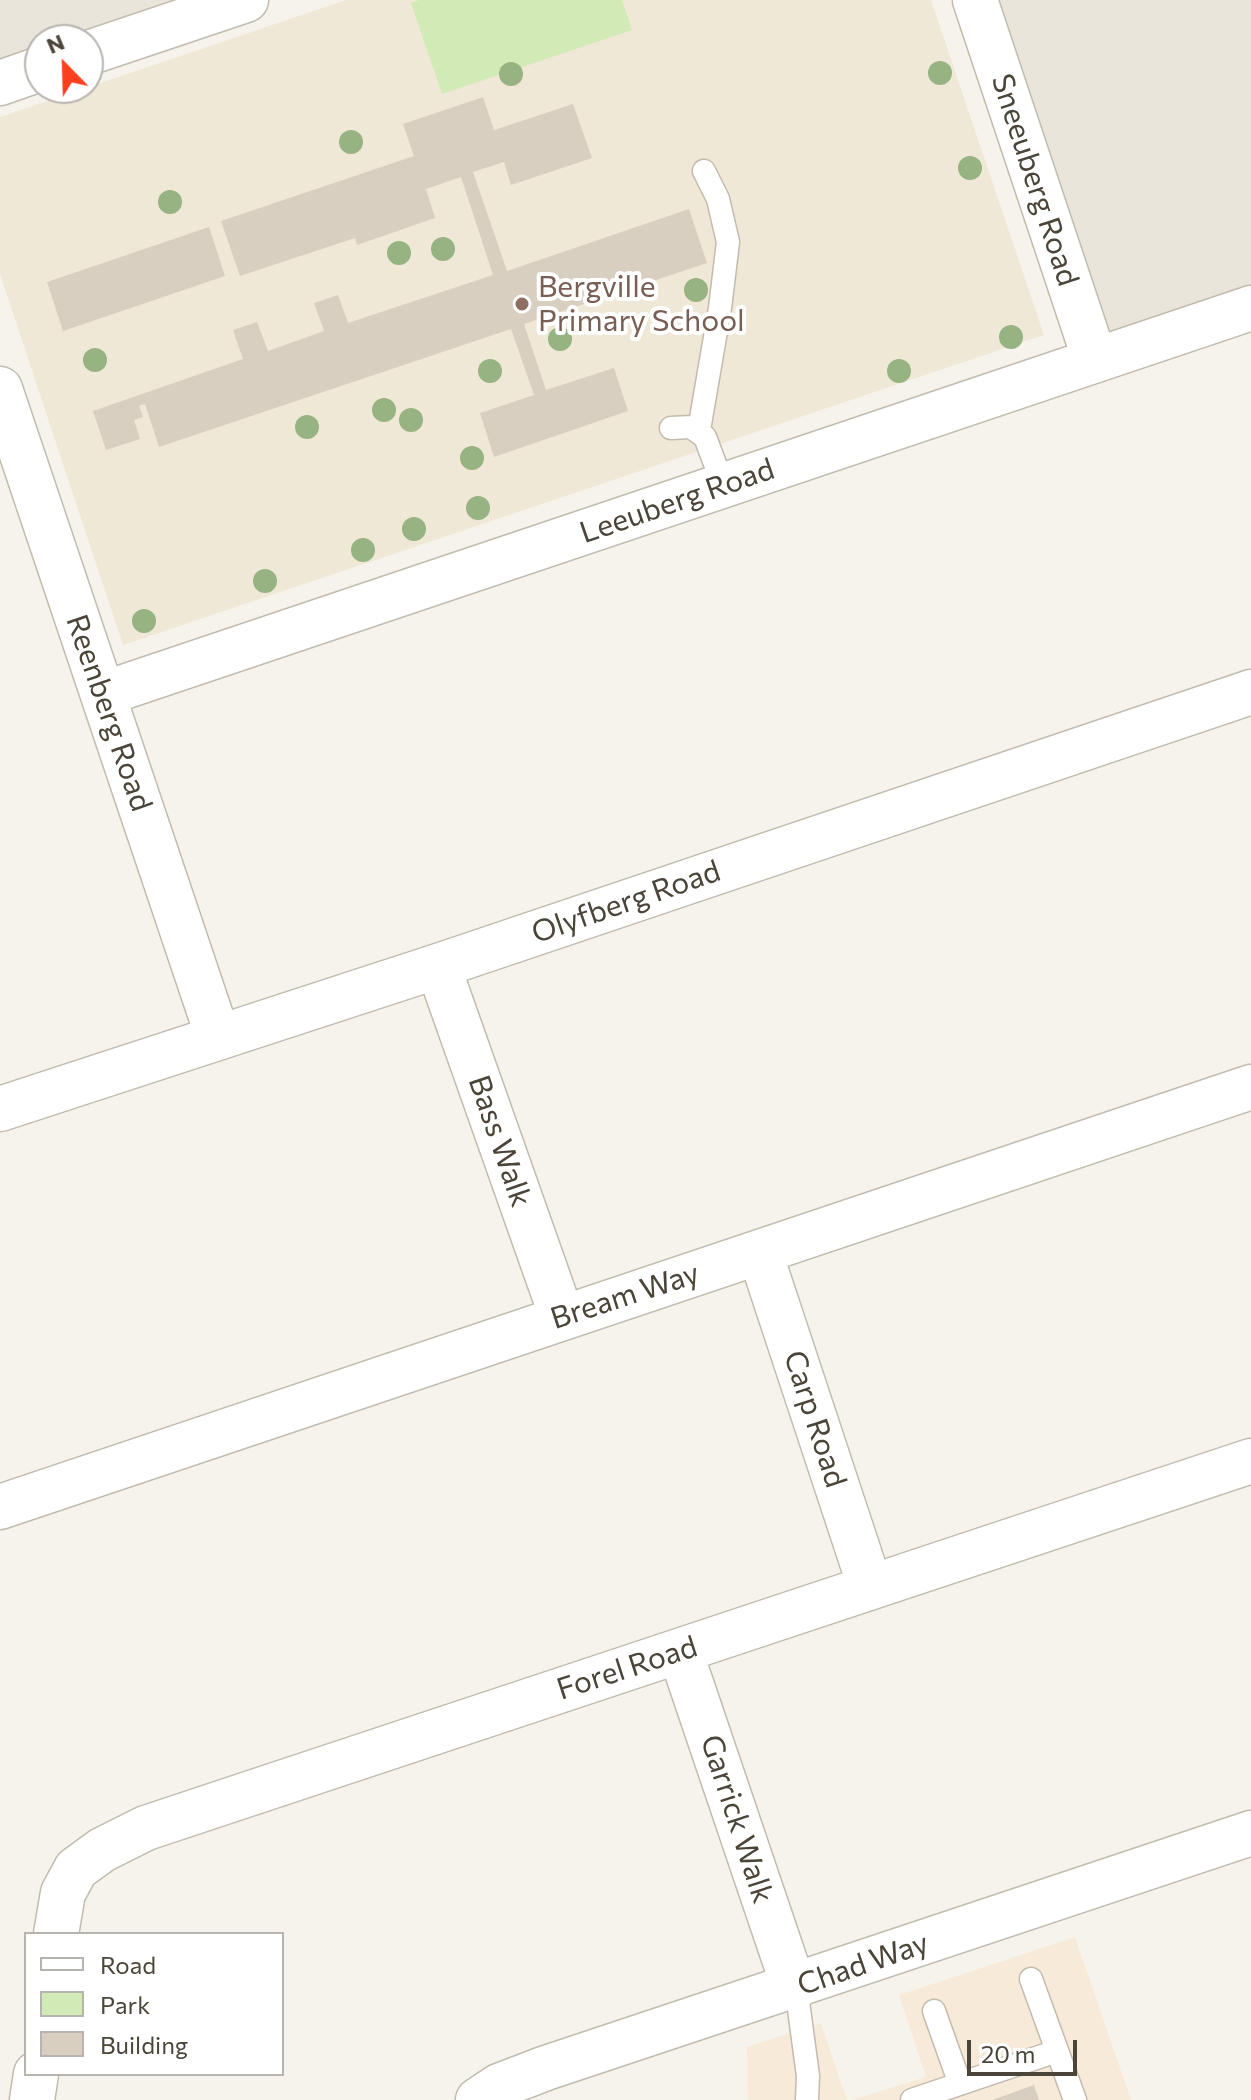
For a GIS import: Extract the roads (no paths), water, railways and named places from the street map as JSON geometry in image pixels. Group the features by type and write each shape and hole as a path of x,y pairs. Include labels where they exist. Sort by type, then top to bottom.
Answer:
{"street":[{"name":"Sneeuberg Road","path":"975,0 1095,360"},
{"path":"104,48 241,1"},
{"path":"0,83 24,75"},
{"name":"Leeuberg Road","path":"103,694 1251,308"},
{"name":"Reenberg Road","path":"0,389 218,1037"},
{"name":"Olyfberg Road","path":"0,1109 438,966 1251,692"},
{"name":"Bass Walk","path":"438,966 562,1317"},
{"name":"Bream Way","path":"0,1507 1251,1087"},
{"name":"Carp Road","path":"760,1253 870,1586"},
{"name":"Forel Road","path":"56,1932 63,1893 76,1869 102,1850 146,1828 1251,1461"},
{"name":"Garrick Walk","path":"680,1651 796,1987"},
{"name":"Chad Way","path":"478,2100 499,2086 546,2068 1251,1833"},
{"path":"32,2100 36,2076"}],"lane":[{"path":"699,430 728,242 718,199 704,171"},
{"path":"671,428 682,426 699,430 709,444 723,485"},
{"path":"1031,1979 1075,2100"},
{"path":"796,1987 808,2076 807,2100"},
{"path":"934,2011 960,2084"},
{"path":"912,2100 1057,2051"}],"place":[{"name":"Bergville Primary School","path":"522,304"}]}
